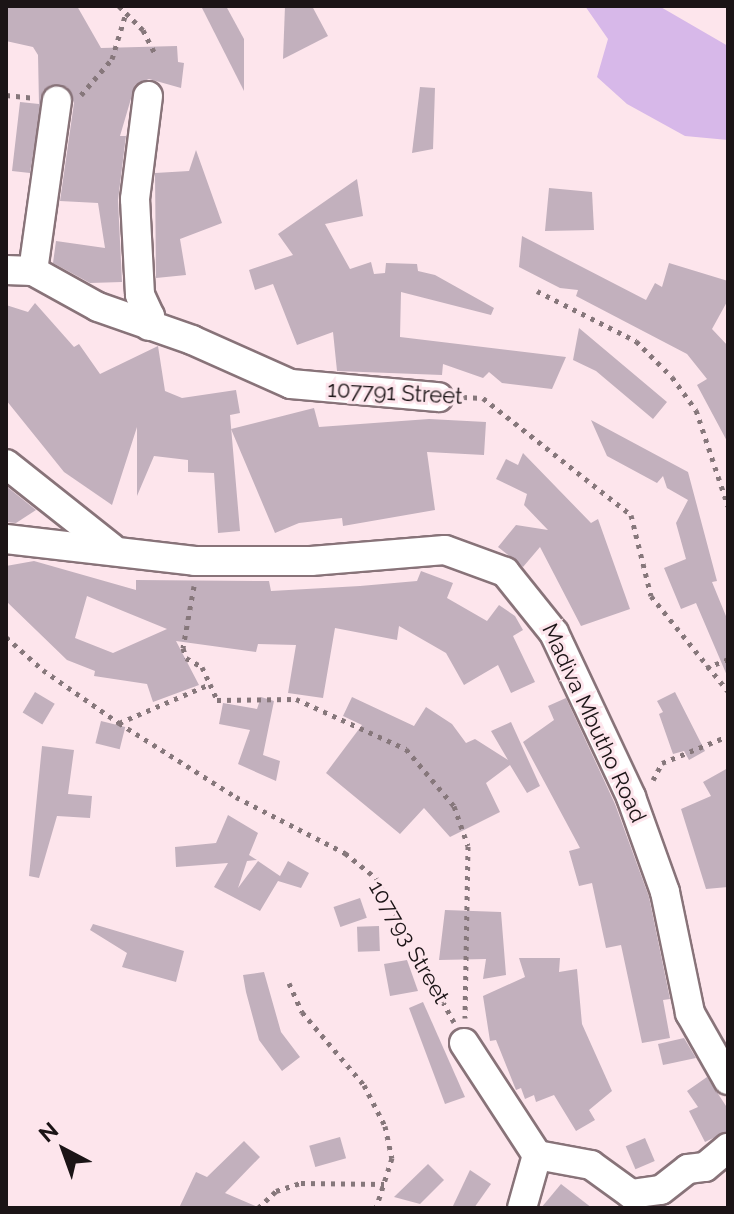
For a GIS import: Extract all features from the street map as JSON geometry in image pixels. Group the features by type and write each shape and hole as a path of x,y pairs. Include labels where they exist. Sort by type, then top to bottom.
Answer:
{"street":[{"path":"148,96 135,199 140,295 150,316 149,326"},
{"name":"107791 Street","path":"57,101 20,271 98,307 291,384 438,397"},
{"name":"Madiva Mbutho Road","path":"6,464 112,548"},
{"name":"Madiva Mbutho Road","path":"6,539 112,548 195,561 311,561 445,550 505,572 554,633 631,797 665,892 690,1013 728,1080"},
{"path":"464,1043 537,1155 591,1165 631,1194 661,1190 688,1169 705,1167 728,1148"},
{"path":"522,1208 537,1155"}],"path":[{"path":"119,6 154,52"},
{"path":"57,101 79,97 112,59 126,13"},
{"path":"537,291 636,341 672,377 696,410 728,506"},
{"name":"107791 Street","path":"438,397 483,398 631,515 651,596 706,668 728,691"},
{"path":"195,561 183,648 186,658 202,667 217,700 296,699 375,734 414,756 454,806 468,846 464,1043"},
{"name":"107793 Street","path":"6,637 43,670 119,723 236,797 345,853 376,878 464,1043"},
{"path":"706,668 728,659"},
{"path":"119,723 210,684"},
{"path":"631,797 647,790 662,763 728,736"},
{"path":"289,983 302,1012 364,1085 385,1126 392,1158 376,1208"},
{"path":"258,1208 276,1191 301,1183 384,1184"}],"shaded area":[{"path":"585,6 659,6 728,46 728,140 685,136 627,104 597,77 608,39"}],"building":[{"path":"6,6 77,6 101,48 177,46 178,62 184,63 181,88 149,79 135,85 120,136 126,136 118,200 122,282 90,283 53,263 56,241 105,248 98,203 60,201 74,103 67,87 51,85 43,91 30,173 12,171 20,102 39,104 38,55 33,47 6,41"},
{"path":"201,6 226,6 244,39 244,91"},
{"path":"285,6 312,6 328,36 283,59"},
{"path":"420,87 435,88 433,149 412,153"},
{"path":"196,150 222,223 180,239 186,275 156,278 155,173 189,171"},
{"path":"357,179 363,216 325,224 350,269 371,262 374,274 385,273 386,263 417,264 418,271 435,275 494,308 491,315 401,292 400,337 566,357 552,389 502,383 489,372 483,378 443,364 442,375 337,371 333,332 297,345 273,284 255,290 249,270 293,255 278,234"},
{"path":"549,188 592,192 594,230 545,231"},
{"path":"522,236 646,300 655,283 662,287 669,263 728,281 728,300 712,329 728,346 728,443 697,385 707,379 687,354 576,296 578,290 560,288 519,267"},
{"path":"35,303 74,347 79,344 100,374 158,346 165,391 182,398 236,390 240,413 230,415 240,531 218,533 214,473 188,472 188,460 154,456 137,496 137,427 112,505 64,472 6,400 6,305 28,312"},
{"path":"579,328 667,402 653,419 596,371 573,360"},
{"path":"314,408 319,427 429,419 486,422 484,455 427,452 435,510 343,526 342,518 299,523 275,533 231,429"},
{"path":"591,420 688,472 717,581 712,582 728,621 728,678 696,603 681,609 664,568 686,559 676,523 688,500 667,488 663,476 657,483 607,456"},
{"path":"523,453 591,523 598,519 630,609 581,626 540,547 523,567 498,547 516,525 548,530 524,505 527,494 496,479 506,459 518,465"},
{"path":"6,486 36,510 16,523 6,522"},
{"path":"34,561 136,590 136,580 269,581 271,591 360,586 417,581 421,571 453,583 447,598 487,621 499,605 515,616 523,630 513,636 535,682 511,693 498,665 464,685 446,653 399,626 397,640 335,628 323,698 288,693 296,645 258,644 256,652 176,641 199,685 153,702 147,684 94,676 95,671 67,660 6,601 6,566","holes":["87,596 167,629 113,653 75,638"]},
{"path":"35,692 55,704 42,724 23,713"},
{"path":"675,692 705,751 689,760 684,751 673,754 659,714 663,712 657,701"},
{"path":"261,697 274,701 263,755 280,761 276,781 238,764 250,730 219,724 223,703 257,709"},
{"path":"352,697 414,726 426,707 452,724 466,743 475,739 508,760 491,731 511,722 540,786 527,793 510,765 486,783 500,812 450,837 424,808 400,834 326,773 362,725 343,716"},
{"path":"566,698 615,804 649,897 670,999 663,1000 670,1038 642,1043 621,945 606,948 592,883 579,886 569,851 580,848 523,742 554,720 548,706"},
{"path":"101,721 125,727 120,749 95,743"},
{"path":"42,746 74,750 68,794 92,796 90,818 57,816 39,878 29,876"},
{"path":"728,768 728,887 706,889 681,809 711,796 703,782"},
{"path":"228,815 258,833 249,855 257,860 247,861 238,888 258,861 280,876 288,861 309,873 301,888 278,881 260,911 214,887 228,863 176,867 175,847 216,843"},
{"path":"360,898 367,918 340,927 334,907"},
{"path":"445,910 501,912 506,975 483,979 486,959 439,960"},
{"path":"93,924 184,951 176,982 122,967 127,953 90,930"},
{"path":"379,926 380,951 358,952 357,927"},
{"path":"519,958 560,958 559,972 577,969 582,1024 612,1091 589,1110 595,1120 576,1131 554,1095 536,1102 534,1095 525,1099 521,1088 516,1090 496,1040 490,1041 483,996 525,977"},
{"path":"407,960 418,991 390,996 384,964"},
{"path":"264,972 281,1032 300,1057 282,1071 259,1040 246,992 243,975"},
{"path":"423,1002 465,1097 445,1104 409,1008"},
{"path":"684,1038 696,1058 663,1065 658,1044"},
{"path":"707,1077 728,1109 728,1131 705,1142 689,1111 698,1107 687,1091"},
{"path":"340,1137 346,1158 315,1167 309,1146"},
{"path":"645,1138 655,1161 635,1169 626,1146"},
{"path":"244,1141 260,1157 225,1193 260,1208 179,1208 196,1172 207,1177"},
{"path":"428,1164 444,1180 420,1204 394,1197"},
{"path":"470,1170 491,1184 474,1208 452,1208"},
{"path":"561,1184 592,1208 541,1208"}]}
